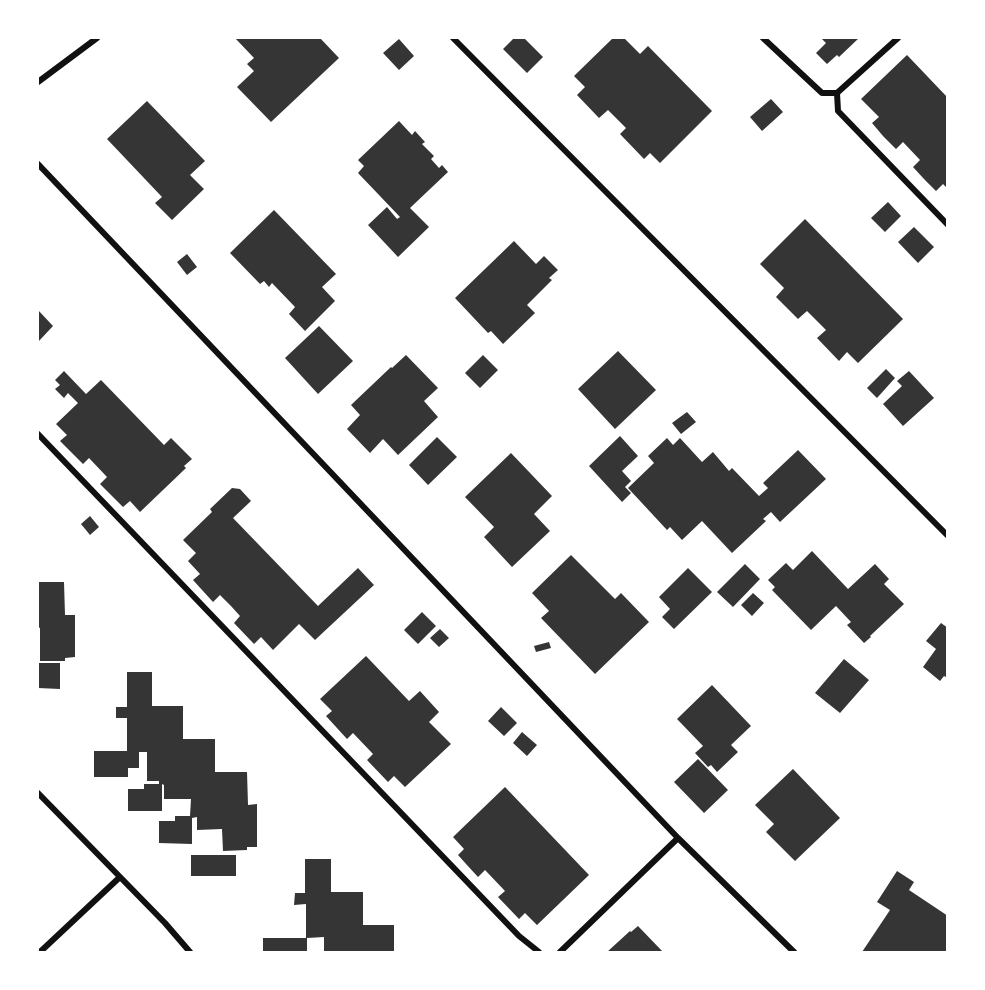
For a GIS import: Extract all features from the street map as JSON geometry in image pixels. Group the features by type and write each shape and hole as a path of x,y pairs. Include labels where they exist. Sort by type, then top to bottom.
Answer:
{"street":[{"path":"38,82 97,38"},
{"path":"453,38 948,536"},
{"path":"763,38 822,93 837,93 898,38"},
{"path":"837,93 838,111 948,225"},
{"path":"38,164 678,838 794,952"},
{"path":"38,434 519,936 539,952"},
{"path":"38,792 165,923 190,952"},
{"path":"560,952 678,838"},
{"path":"40,952 120,877"}],"building":[{"path":"235,38 320,38 339,58 271,122 237,87 254,71 247,64 254,58"},
{"path":"514,38 524,38 543,57 527,73 503,49"},
{"path":"613,38 624,38 640,54 648,46 712,111 660,163 650,153 644,159 620,134 626,128 608,110 599,118 577,95 585,87 574,76"},
{"path":"821,38 859,38 839,57 837,55 827,64 816,53 826,43"},
{"path":"399,39 414,56 399,70 383,53"},
{"path":"907,55 948,98 948,189 943,184 936,191 924,179 913,167 920,160 903,142 896,149 883,136 872,123 879,117 861,99"},
{"path":"771,99 783,112 762,131 750,117"},
{"path":"147,101 205,161 190,175 204,189 172,220 155,203 162,197 107,139"},
{"path":"399,121 412,135 415,131 425,142 422,144 434,156 431,159 439,168 442,165 448,172 410,208 429,227 398,257 368,225 387,207 397,219 400,217 358,173 364,166 358,160"},
{"path":"888,202 901,216 885,232 871,218"},
{"path":"274,210 336,274 322,287 335,301 305,331 289,314 295,307 272,283 269,287 264,281 260,284 230,253"},
{"path":"805,219 903,319 858,363 847,352 839,361 817,338 826,330 807,311 798,319 776,297 784,288 760,264"},
{"path":"914,227 934,247 918,263 898,242"},
{"path":"514,241 536,264 544,256 558,270 549,278 552,280 527,305 535,313 503,344 491,331 488,333 455,298"},
{"path":"187,254 197,267 187,275 177,262"},
{"path":"38,310 53,326 38,342"},
{"path":"319,326 353,361 318,394 285,358"},
{"path":"618,351 656,390 615,429 578,389"},
{"path":"406,355 438,388 424,401 438,417 398,455 383,439 370,453 347,429 360,415 351,405"},
{"path":"483,355 498,370 480,388 465,373"},
{"path":"886,369 895,378 877,398 867,388"},
{"path":"64,371 86,394 101,380 164,445 171,438 192,459 184,466 186,468 140,512 130,501 123,507 100,484 107,477 89,458 83,464 60,441 67,435 56,424 78,403 68,393 64,398 55,389 60,385 55,380"},
{"path":"909,371 934,398 903,426 883,404 902,386 897,381"},
{"path":"687,412 696,422 681,434 672,423"},
{"path":"620,436 638,456 622,471 631,481 625,487 631,493 622,502 589,466"},
{"path":"437,437 457,457 428,485 409,465"},
{"path":"667,438 673,445 680,438 702,462 713,452 729,471 732,468 759,496 768,488 763,483 798,450 826,479 780,522 771,512 763,519 766,521 732,553 702,521 682,540 670,527 667,530 628,488 654,463 648,456"},
{"path":"511,453 552,496 534,514 550,531 512,567 484,537 494,527 465,497"},
{"path":"232,488 240,489 251,501 233,518 318,606 358,568 374,585 315,640 299,624 273,650 261,637 254,644 234,623 240,616 231,606 220,595 213,602 193,580 200,574 188,561 196,553 183,540 212,512 210,509"},
{"path":"90,516 99,527 90,535 81,524"},
{"path":"812,551 848,589 875,564 889,579 884,584 904,604 864,643 847,625 851,622 836,606 811,630 772,590 775,587 768,580 786,563 793,570"},
{"path":"571,555 615,599 621,593 649,622 595,674 541,618 549,611 532,593"},
{"path":"745,564 760,579 733,607 717,592"},
{"path":"688,568 712,592 674,629 662,617 670,609 659,597"},
{"path":"38,582 64,582 65,615 75,615 75,657 65,658 65,661 40,661"},
{"path":"753,593 764,603 752,616 741,605"},
{"path":"422,612 436,626 418,644 404,630"},
{"path":"941,623 948,628 948,678 944,676 940,681 923,667 936,649 926,641"},
{"path":"440,629 449,638 439,647 430,638"},
{"path":"549,642 551,648 536,652 534,646"},
{"path":"366,656 409,701 420,691 439,712 429,722 451,744 405,787 394,776 388,782 367,760 373,754 353,733 347,739 326,716 332,711 320,699"},
{"path":"844,659 869,680 840,713 815,693"},
{"path":"38,663 60,663 60,689 38,688"},
{"path":"127,672 152,672 152,706 183,706 183,739 215,739 215,772 247,772 248,805 257,804 257,847 247,847 247,850 223,851 222,829 197,830 197,817 192,818 192,844 159,843 159,821 175,821 175,816 190,816 191,799 164,799 164,785 162,784 162,811 128,811 128,789 144,789 144,784 159,784 159,781 147,781 147,752 139,752 139,768 128,768 128,777 94,777 94,751 127,751 127,718 116,718 116,707 127,707"},
{"path":"712,685 751,726 731,745 738,752 717,772 711,765 708,767 695,753 703,746 677,719"},
{"path":"501,707 517,723 504,736 488,721"},
{"path":"522,732 537,745 527,756 513,743"},
{"path":"698,759 728,790 704,813 674,782"},
{"path":"793,769 840,818 795,861 766,832 774,824 755,805"},
{"path":"505,787 589,875 537,925 525,913 519,919 498,897 505,891 485,870 478,877 458,855 464,849 453,837"},
{"path":"191,855 236,855 236,876 191,876"},
{"path":"305,859 331,859 331,892 363,892 363,925 394,925 394,952 324,951 324,937 307,938 307,952 263,952 263,938 306,938 306,904 294,905 295,893 305,893"},
{"path":"897,871 914,882 909,890 948,916 948,952 862,952 890,910 877,902"},
{"path":"638,926 663,952 607,952 630,931"}]}
